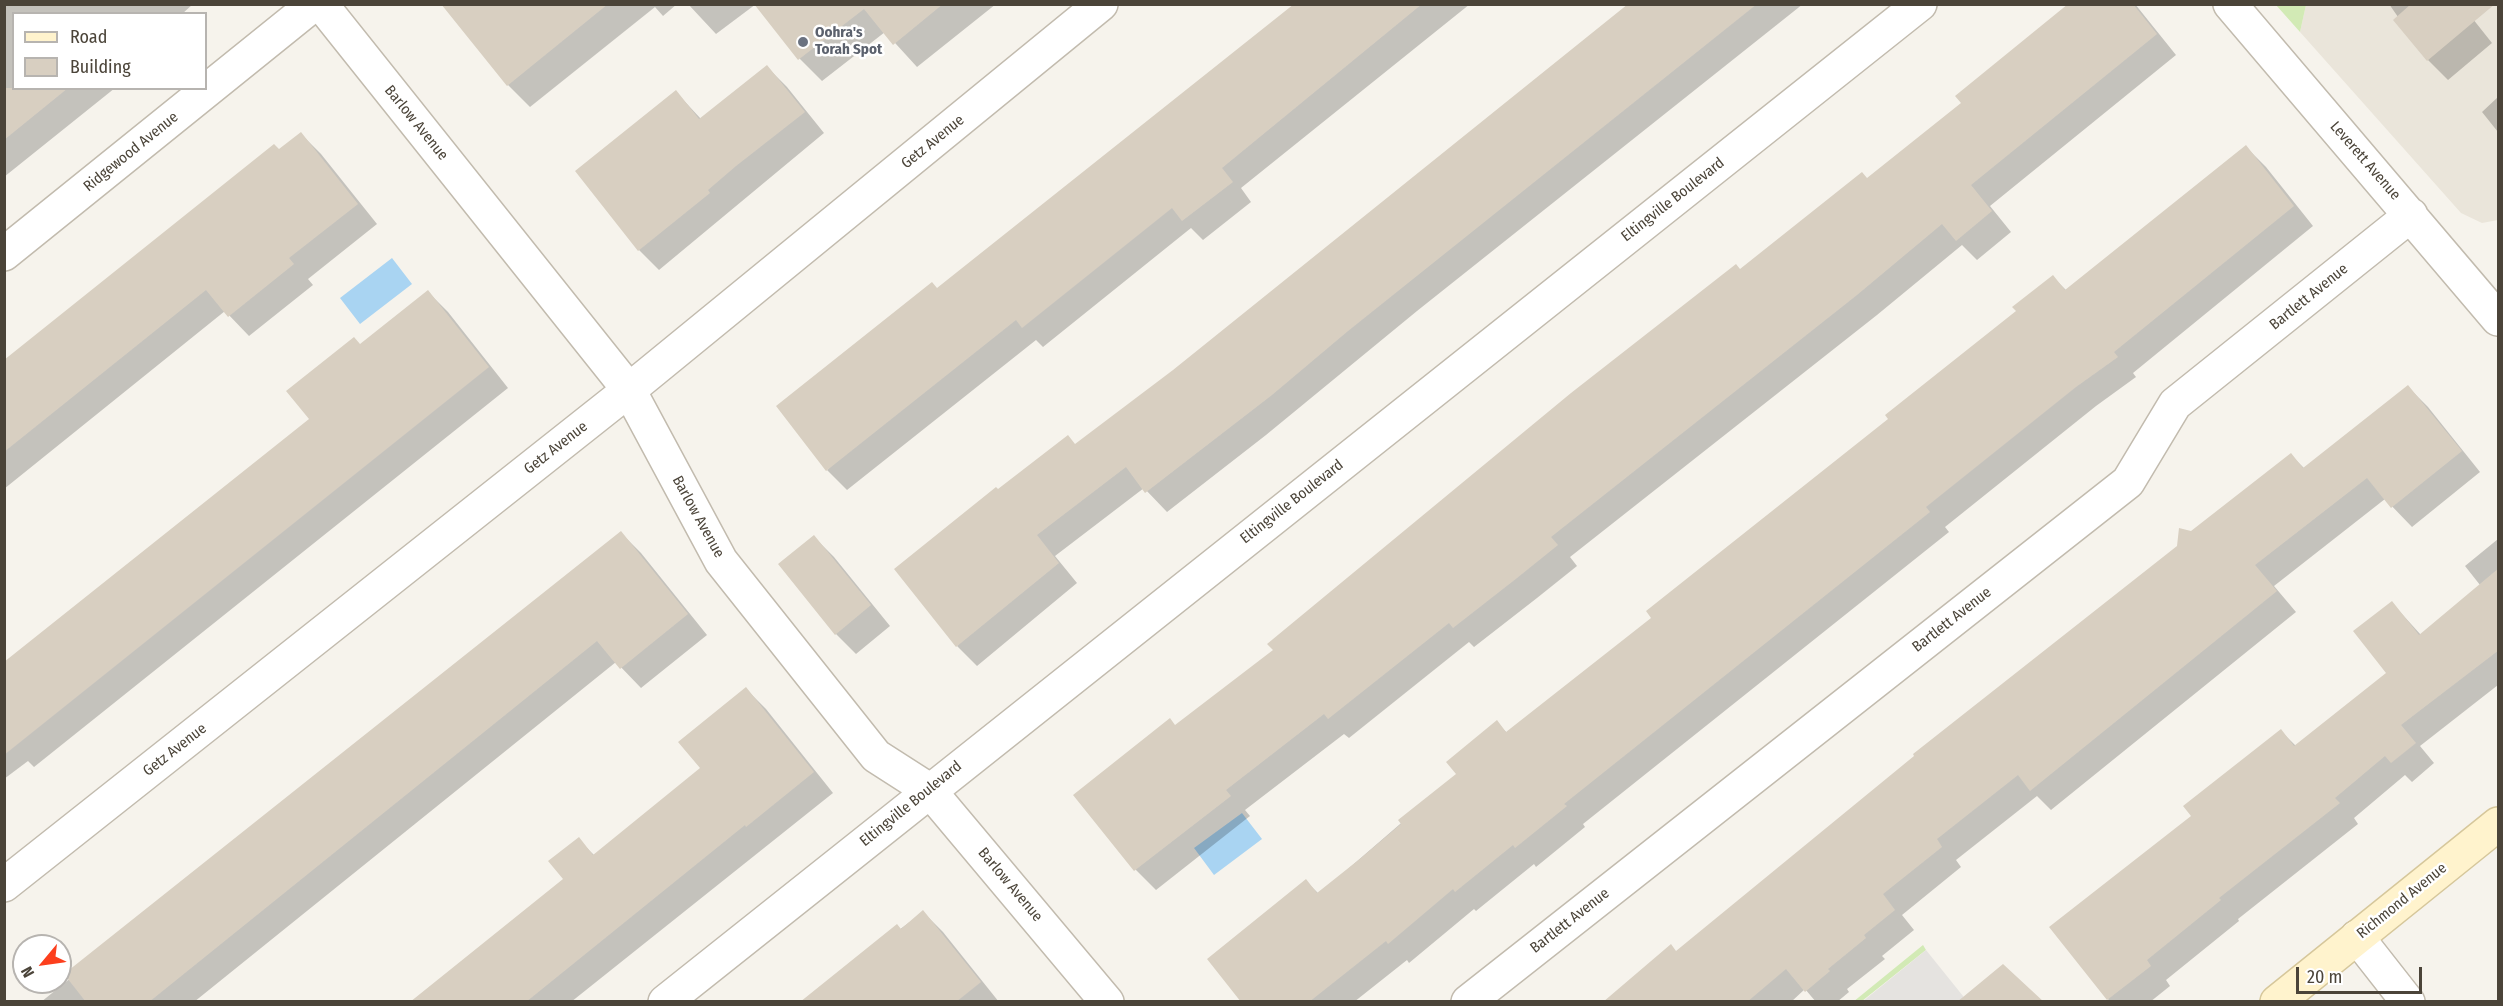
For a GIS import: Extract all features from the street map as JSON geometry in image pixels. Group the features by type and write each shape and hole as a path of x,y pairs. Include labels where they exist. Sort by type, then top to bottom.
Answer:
{"main road":[{"name":"Richmond Avenue","path":"2277,1002 2499,824"}],"street":[{"name":"Ridgewood Avenue","path":"4,254 314,4"},
{"name":"Barlow Avenue","path":"321,4 629,390 721,561 876,756 929,790 1107,1002"},
{"name":"Getz Avenue","path":"4,885 629,390 1101,4"},
{"name":"Eltingville Boulevard","path":"665,1002 1920,4"},
{"name":"Leverett Avenue","path":"2230,4 2499,319"},
{"name":"Bartlett Avenue","path":"1468,1002 2128,482 2175,404 2411,215"},
{"path":"2357,937 2408,1002"}],"shaded area":[{"path":"2306,5 2498,5 2498,220 2482,223 2461,213 2300,32"},
{"path":"1926,950 1967,1001 1862,1002"}],"green space":[{"path":"2276,5 2306,5 2300,32"},
{"path":"1923,945 1926,950 1862,1001 1853,1002"}],"water":[{"path":"392,258 412,284 360,324 340,298"},
{"path":"1242,813 1262,839 1214,875 1194,848"}],"building":[{"path":"441,4 608,4 507,86"},
{"path":"754,4 943,4 893,45 864,9 798,60"},
{"path":"1294,4 1422,4 1222,168 1233,182 1182,221 1172,208 1022,328 1016,320 826,471 776,406 932,282 937,288"},
{"path":"1628,4 1757,4 1348,331 1272,395 1145,493 1126,467 1037,535 1059,563 956,647 894,569 996,487 998,489 1068,435 1075,444 1173,370"},
{"path":"2068,4 2133,4 2157,34 1971,185 1992,211 1956,241 1942,224 1857,295 1551,537 1558,545 1517,578 1453,628 1449,623 1328,719 1324,714 1226,790 1231,796 1134,871 1073,795 1170,718 1175,725 1273,650 1267,644 1571,393 1736,264 1740,269 1862,172 1867,178 1961,103 1955,96"},
{"path":"2411,4 2495,4 2427,61 2393,20"},
{"path":"767,65 805,112 736,166 708,190 710,193 638,251 575,171 676,90 699,119"},
{"path":"4,88 66,90 4,140"},
{"path":"301,132 358,204 289,258 294,264 228,317 206,290 4,452 4,360 274,144 279,149"},
{"path":"2246,145 2294,206 2114,352 2118,357 2076,387 1926,507 1930,512 1564,804 1567,806 1515,848 1513,845 1455,892 1453,889 1388,944 1386,941 1309,1002 1241,1002 1207,959 1306,879 1317,893 1361,858 1401,824 1398,820 1456,774 1446,762 1497,720 1506,732 1651,618 1646,611 1888,419 1885,415 2016,311 2012,307 2053,275 2065,290"},
{"path":"428,290 489,367 4,755 4,662 309,419 286,391 354,337 360,344"},
{"path":"2408,385 2462,451 2391,508 2367,478 2255,565 2277,591 2030,791 2018,775 1937,839 1942,847 1883,894 1895,910 1864,935 1866,938 1828,969 1830,971 1805,992 1786,969 1747,1002 1603,1002 1671,944 1676,951 1914,756 1913,754 2177,546 2179,528 2191,531 2291,453 2303,468"},
{"path":"621,531 688,614 620,669 597,641 149,1002 86,1002 72,984 72,968"},
{"path":"814,535 871,605 835,635 778,564"},
{"path":"2499,568 2499,650 2401,725 2416,743 2391,763 2385,756 2335,798 2340,803 2219,898 2221,900 2147,960 2151,966 2107,1000 2049,927 2191,816 2183,806 2281,729 2294,746 2386,673 2353,631 2392,601 2419,635"},
{"path":"746,687 814,772 526,1002 410,1002 563,879 548,861 579,837 593,855 700,768 678,742"},
{"path":"923,910 981,982 956,1002 800,1002 897,924 901,929"},
{"path":"2003,964 2044,1002 1957,1002"}],"place":[{"name":"Oohra's Torah Spot","path":"803,42"}]}
